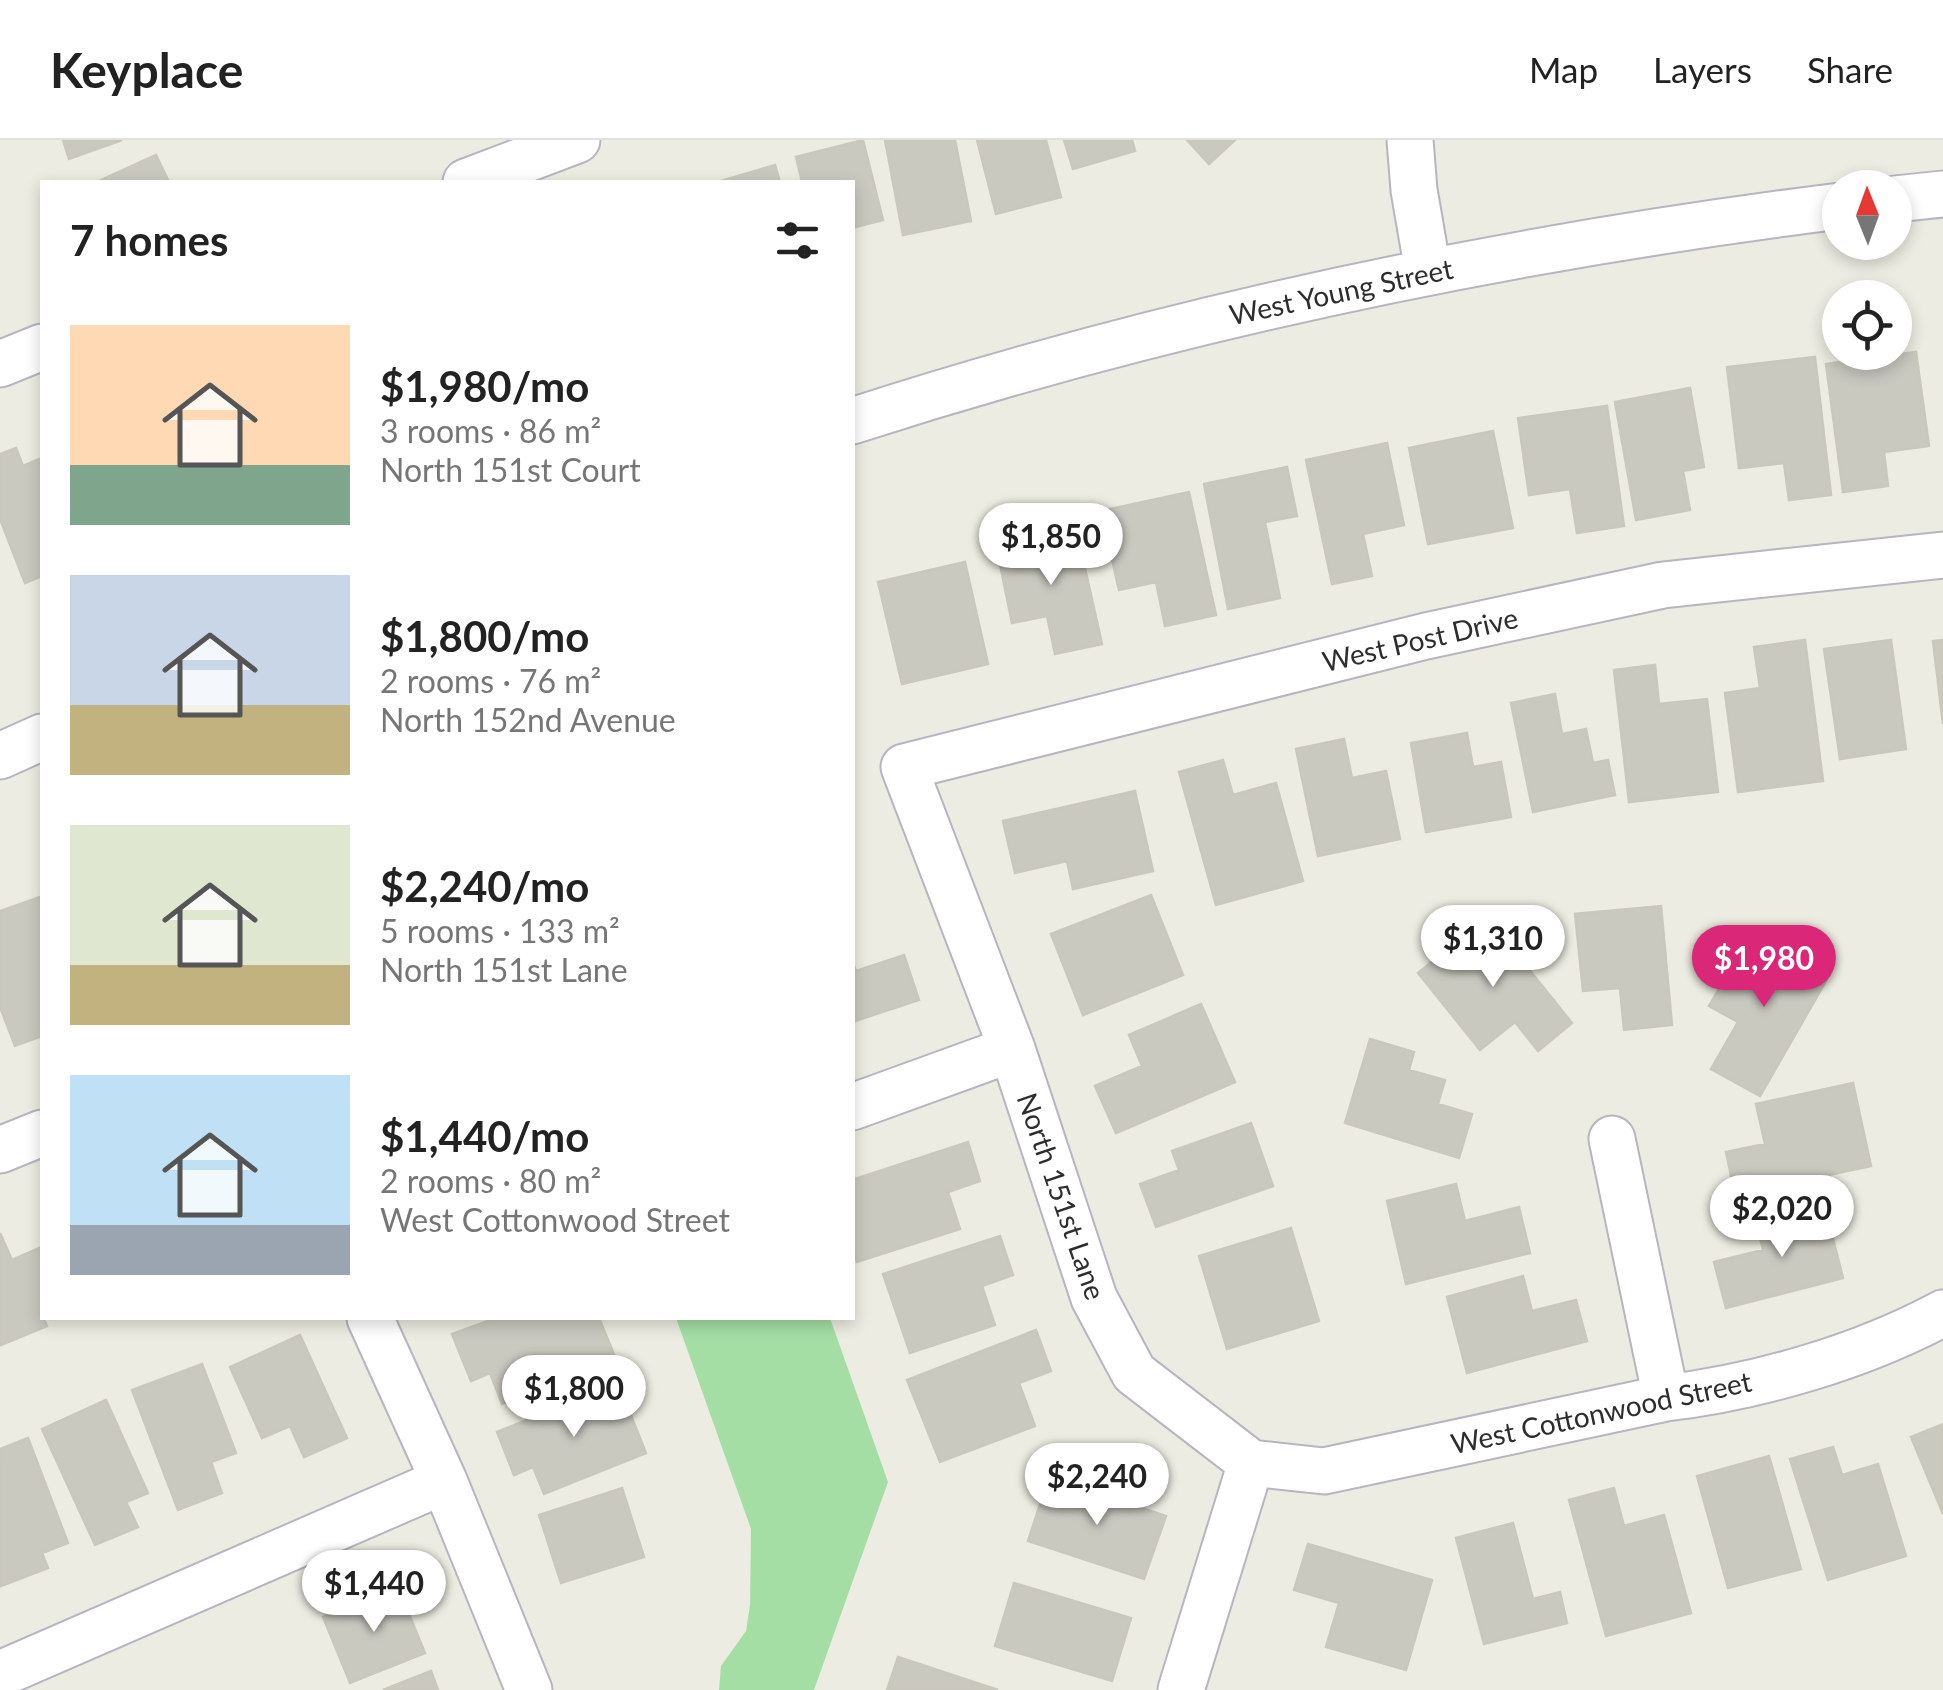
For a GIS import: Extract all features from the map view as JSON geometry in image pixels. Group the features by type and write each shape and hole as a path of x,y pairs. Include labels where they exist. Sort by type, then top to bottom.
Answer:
{"street":[{"path":"471,180 577,140"},
{"path":"1410,140 1428,270"},
{"path":"1912,198 1943,194"},
{"name":"West Young Street","path":"855,420 1096,349 1428,270 1822,208"},
{"name":"West Post Drive","path":"904,767 1426,636 1663,585 1943,556"},
{"path":"0,756 40,738"},
{"name":"North 151st Lane","path":"904,767 1012,1049 1094,1298 1134,1373 1251,1463"},
{"path":"855,1106 1012,1049"},
{"path":"0,1150 40,1134"},
{"path":"1612,1139 1666,1398"},
{"name":"West Cottonwood Street","path":"1251,1463 1324,1471 1666,1398 1710,1393 1858,1352 1943,1313"},
{"path":"371,1320 444,1481 529,1690"},
{"path":"1180,1690 1251,1463"},
{"path":"0,1674 444,1481"}],"green space":[{"path":"677,1320 831,1320 888,1482 814,1690 719,1690 721,1666 746,1631 751,1529"}],"building":[{"path":"63,140 122,140 69,159"},
{"path":"863,140 883,220 855,227 855,180 802,180 796,157"},
{"path":"885,140 955,140 971,221 903,235"},
{"path":"977,140 1046,140 1061,197 996,214"},
{"path":"1064,140 1132,140 1135,151 1073,169"},
{"path":"1187,140 1235,140 1209,164"},
{"path":"156,155 168,180 101,180"},
{"path":"775,165 779,180 725,180"},
{"path":"1916,352 1929,446 1884,452 1888,486 1843,492 1827,370 1912,370 1912,353"},
{"path":"1815,357 1831,495 1789,500 1784,463 1739,468 1727,367"},
{"path":"1690,388 1704,467 1683,471 1690,510 1636,520 1615,402"},
{"path":"1607,406 1624,526 1577,533 1570,489 1529,495 1518,418"},
{"path":"1493,431 1513,528 1428,544 1409,448"},
{"path":"1387,443 1404,525 1363,534 1372,576 1332,584 1306,460"},
{"path":"16,448 23,466 40,459 40,577 25,583 0,519 0,454"},
{"path":"1287,467 1297,516 1265,522 1280,598 1228,609 1204,484"},
{"path":"1189,492 1216,615 1165,626 1156,582 1119,590 1101,511"},
{"path":"1076,528 1102,644 1055,654 1047,616 1012,623 996,545"},
{"path":"965,562 988,664 902,684 878,582"},
{"path":"1805,640 1823,781 1738,792 1725,693 1760,688 1754,647"},
{"path":"1891,640 1906,749 1840,759 1824,649"},
{"path":"1943,640 1943,724 1933,641"},
{"path":"1655,665 1659,704 1707,699 1718,792 1629,802 1614,670"},
{"path":"1555,694 1562,734 1586,729 1593,763 1608,760 1615,795 1533,812 1511,703"},
{"path":"1467,733 1473,767 1501,762 1511,817 1426,832 1411,743"},
{"path":"1344,739 1352,778 1386,771 1400,839 1318,856 1296,749"},
{"path":"1223,760 1233,795 1276,783 1303,881 1216,905 1179,772"},
{"path":"1135,791 1153,871 1073,889 1067,861 1015,873 1003,821"},
{"path":"1151,895 1183,975 1083,1015 1051,934"},
{"path":"40,897 40,1037 15,1046 0,1007 0,911"},
{"path":"1661,906 1672,1025 1624,1030 1620,988 1583,991 1575,914"},
{"path":"1487,917 1572,1023 1538,1051 1515,1022 1480,1050 1418,973"},
{"path":"1753,931 1830,974 1760,1096 1711,1069 1738,1022 1709,1006"},
{"path":"904,955 919,1000 855,1021 856,971"},
{"path":"1201,1004 1235,1082 1116,1133 1095,1086 1142,1066 1129,1035"},
{"path":"1370,1039 1414,1052 1409,1070 1445,1080 1438,1104 1472,1114 1459,1158 1345,1123"},
{"path":"1853,1083 1871,1166 1735,1195 1726,1152 1765,1144 1756,1104"},
{"path":"1251,1123 1273,1186 1156,1227 1140,1184 1179,1170 1172,1151"},
{"path":"968,1142 980,1181 948,1192 960,1229 857,1262 855,1179"},
{"path":"1456,1184 1465,1221 1519,1207 1530,1253 1406,1284 1387,1201"},
{"path":"1825,1207 1843,1278 1726,1308 1714,1262 1763,1250 1757,1225"},
{"path":"1291,1228 1319,1321 1227,1349 1199,1256"},
{"path":"0,1233 12,1260 40,1248 38,1305 40,1320 47,1326 1,1345"},
{"path":"1000,1236 1013,1275 982,1286 995,1325 910,1353 883,1274"},
{"path":"1523,1276 1532,1311 1576,1300 1587,1341 1467,1373 1447,1297"},
{"path":"490,1320 600,1320 616,1359 502,1404 490,1373 471,1381 452,1334"},
{"path":"1036,1330 1051,1371 1019,1383 1035,1426 940,1462 907,1380"},
{"path":"300,1335 347,1438 304,1457 290,1426 262,1438 230,1367"},
{"path":"202,1364 236,1453 211,1462 222,1493 178,1510 132,1390"},
{"path":"618,1383 646,1453 544,1494 533,1467 514,1475 497,1432"},
{"path":"106,1400 148,1493 126,1502 138,1527 95,1545 42,1429"},
{"path":"1943,1424 1943,1514 1911,1437"},
{"path":"28,1438 68,1543 42,1553 48,1568 1,1586 0,1449"},
{"path":"1833,1447 1842,1475 1878,1464 1906,1556 1828,1580 1790,1459"},
{"path":"1769,1456 1801,1569 1728,1588 1697,1476"},
{"path":"1049,1477 1166,1516 1144,1579 1028,1541"},
{"path":"622,1488 644,1557 561,1583 539,1515"},
{"path":"1614,1488 1624,1526 1664,1515 1691,1613 1606,1636 1569,1500"},
{"path":"1513,1523 1533,1599 1560,1592 1567,1623 1484,1644 1456,1538"},
{"path":"1308,1544 1432,1580 1406,1670 1326,1647 1339,1603 1294,1590"},
{"path":"1014,1583 1131,1618 1112,1681 995,1646"},
{"path":"398,1587 425,1653 350,1683 323,1617"},
{"path":"898,1657 998,1690 887,1690"},
{"path":"431,1671 438,1690 383,1690"}]}
